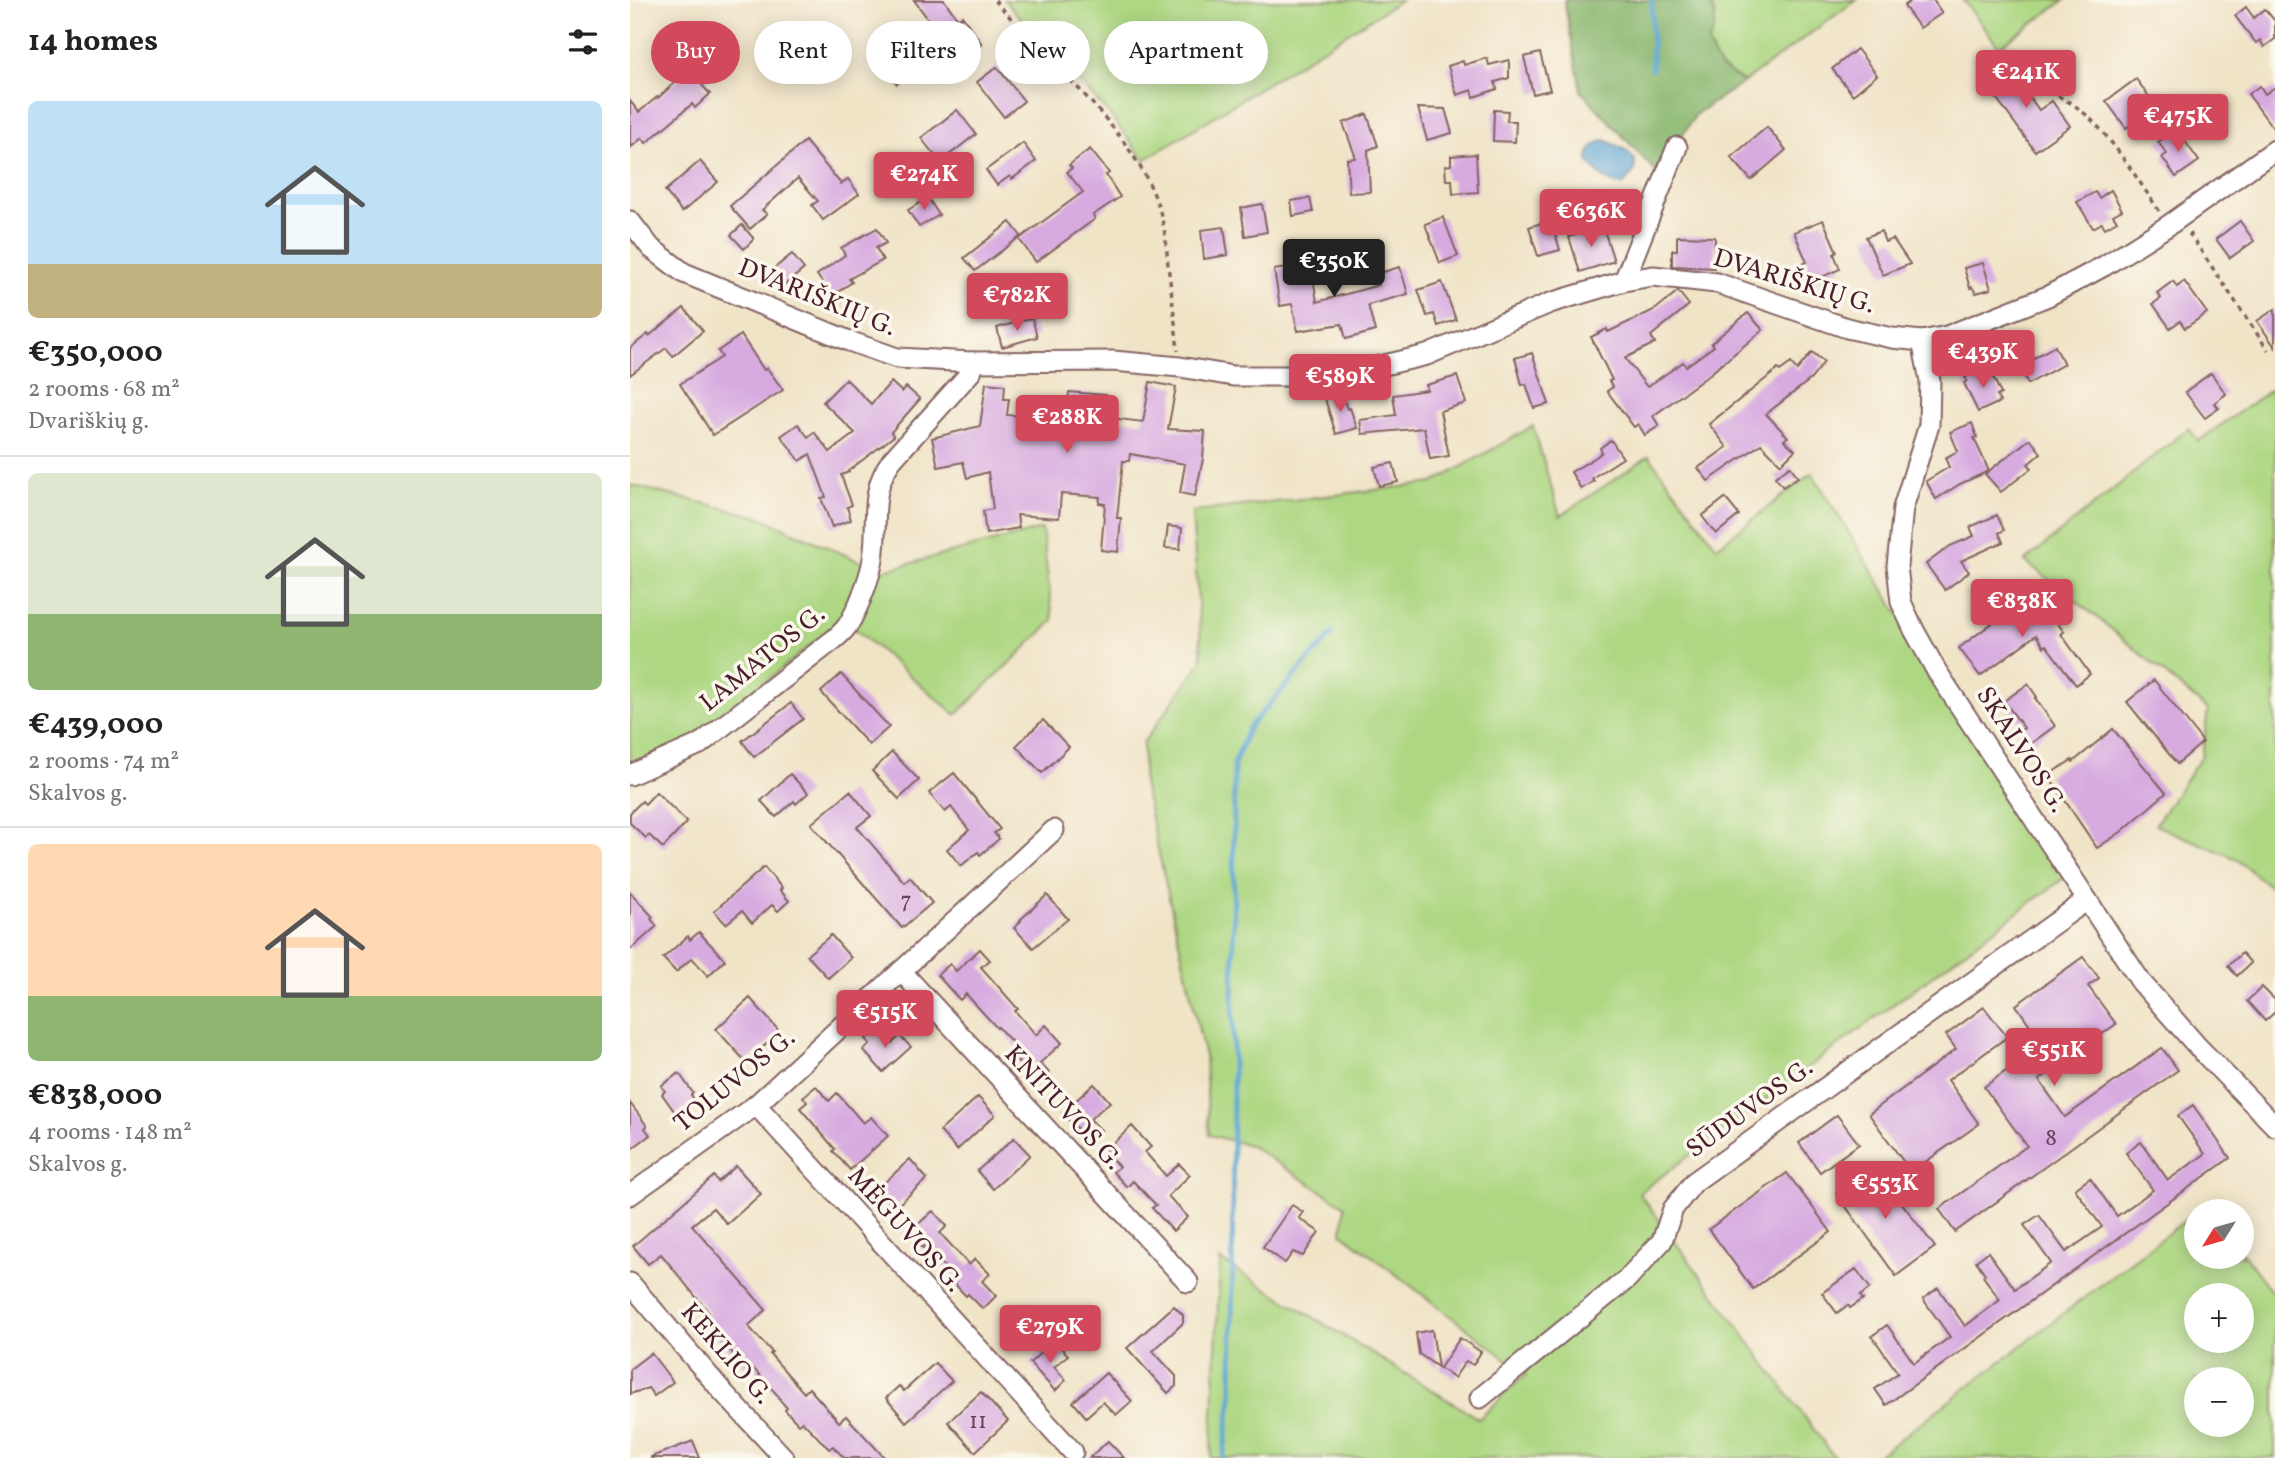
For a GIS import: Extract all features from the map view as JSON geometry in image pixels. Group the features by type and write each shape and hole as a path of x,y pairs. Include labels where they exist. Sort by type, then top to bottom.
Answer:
{"street":[{"path":"1624,281 1677,147"},
{"name":"DVARIŠKIŲ G.","path":"630,221 651,248 684,273 884,354 918,360 972,362 1114,360 1233,376 1287,378 1350,373 1427,355 1550,303 1624,281 1653,276 1717,282 1847,328 1892,338 1922,341 1947,336 2048,296 2104,266 2275,150"},
{"name":"SKALVOS G.","path":"1922,341 1930,381 1930,425 1903,508 1897,566 1901,602 1936,670 2141,982 2198,1047 2275,1126"},
{"name":"LAMATOS G.","path":"630,775 700,744 847,627 859,603 873,561 877,489 881,475 971,372 972,362"},
{"name":"TOLUVOS G.","path":"630,1195 756,1105 1054,831"},
{"name":"SŪDUVOS G.","path":"1480,1398 1627,1279 1662,1241 1673,1209 1694,1182 2087,900"},
{"name":"KNITUVOS G.","path":"901,971 1188,1282"},
{"name":"MĖGUVOS G.","path":"756,1105 1073,1452"},
{"name":"KEKLIO G.","path":"630,1283 722,1391 784,1458"}],"path":[{"path":"995,0 1114,129 1135,158 1153,193 1163,222 1180,367"},
{"path":"2039,87 2069,102 2087,116 2102,133 2174,221 2268,350"}],"green space":[{"path":"1004,0 1401,0 1268,83 1268,21 1104,21 1104,84 1266,84 1144,160 1109,114 1081,84 1090,84 1090,21 1023,21"},
{"path":"1564,0 1706,0 1715,16 1708,44 1720,67 1744,82 1696,114 1658,174 1581,91"},
{"path":"1706,0 1856,0 1744,82 1720,67 1708,44 1715,16"},
{"path":"1963,0 2065,0 1999,47"},
{"path":"2275,387 2275,891 2235,858 2155,825 2202,756 2208,710 2025,561 2189,428 2198,441"},
{"path":"1533,426 1560,516 1649,456 1717,547 1812,473 1898,613 2068,875 1639,1193 1835,1458 1211,1458 1220,1260 1479,1419 1526,1374 1342,1233 1345,1206 1249,1145 1209,1135 1205,1057 1143,783 1143,743 1202,661 1192,512 1433,483"},
{"path":"630,485 760,517 881,571 1042,529 1053,621 956,715 843,619 698,736 630,767"},
{"path":"2184,1221 2184,1269 2254,1268 2275,1296 2275,1458 1875,1458"}],"water":[{"path":"1605,140 1626,150 1635,160 1635,170 1623,185 1608,181 1588,161 1593,148"}],"building":[{"path":"914,0 944,0 958,19 962,16 966,21 929,21"},
{"path":"1912,0 1933,0 1942,13 1920,28 1904,6"},
{"path":"2246,7 2254,18 2265,9 2275,21 2275,39 2264,47 2260,40 2256,43 2235,16"},
{"path":"1857,49 1877,75 1853,95 1832,69"},
{"path":"1540,53 1550,90 1533,94 1524,57"},
{"path":"1487,58 1489,65 1509,60 1509,78 1495,82 1497,89 1474,97 1472,90 1457,95 1448,66 1463,61 1464,65"},
{"path":"2007,65 2039,110 2052,101 2070,126 2035,151 1984,81"},
{"path":"995,68 995,84 1010,84 1024,101 1004,117 979,84 981,84 981,79"},
{"path":"2136,79 2156,106 2126,128 2106,101"},
{"path":"673,84 703,84 710,94 695,108 692,104 646,143 642,138 630,148 630,101 639,112"},
{"path":"2260,86 2265,94 2275,87 2275,131 2248,94"},
{"path":"1418,108 1445,109 1452,133 1427,140"},
{"path":"957,110 976,134 940,162 921,138"},
{"path":"1494,110 1508,111 1507,121 1516,121 1515,142 1493,141"},
{"path":"1367,114 1378,146 1368,150 1370,192 1349,193 1347,159 1356,158 1343,123"},
{"path":"1767,127 1786,150 1751,180 1731,157"},
{"path":"2177,130 2199,161 2176,177 2162,157 2167,154 2158,142"},
{"path":"805,141 841,184 848,179 859,194 823,220 812,205 818,201 798,178 762,210 767,214 750,229 730,206"},
{"path":"1023,143 1036,161 1012,179 1010,176 997,185 986,170"},
{"path":"1090,149 1109,173 1106,175 1120,197 1093,215 1095,219 1036,262 1019,239 1083,192 1067,172 1072,168 1069,165"},
{"path":"1476,154 1478,192 1453,194 1452,180 1446,180 1445,166 1451,165 1451,156"},
{"path":"700,161 718,182 682,212 665,191"},
{"path":"2111,190 2122,210 2113,215 2117,221 2105,228 2102,223 2093,228 2077,202 2095,192 2099,198"},
{"path":"928,198 939,215 919,227 908,210"},
{"path":"1310,198 1313,212 1293,216 1291,201"},
{"path":"1634,199 1638,212 1633,224 1621,229 1613,206"},
{"path":"1262,204 1267,232 1245,236 1241,208"},
{"path":"1443,217 1458,256 1440,263 1425,224"},
{"path":"1551,220 1560,250 1538,256 1529,227"},
{"path":"1823,220 1837,252 1834,254 1840,269 1811,282 1803,264 1807,262 1794,232"},
{"path":"2240,221 2254,241 2230,258 2216,239"},
{"path":"1010,222 1021,236 975,271 964,258"},
{"path":"742,225 754,239 744,249 731,235"},
{"path":"1224,227 1228,255 1204,259 1201,230"},
{"path":"1603,227 1614,261 1580,272 1569,237"},
{"path":"877,228 886,243 876,248 883,260 849,279 852,282 832,296 817,275 845,255 841,248"},
{"path":"1881,231 1885,242 1893,239 1910,264 1883,275 1866,237"},
{"path":"1677,236 1715,237 1714,268 1672,266 1672,250 1677,250"},
{"path":"1309,252 1317,302 1379,285 1376,274 1400,267 1408,294 1368,305 1375,331 1346,339 1342,324 1298,331 1292,304 1280,306 1274,270 1296,266 1294,255"},
{"path":"792,254 804,269 782,287 770,272"},
{"path":"1983,263 1991,289 1976,293 1970,288 1964,268"},
{"path":"2173,281 2177,287 2184,281 2207,313 2185,328 2180,321 2170,328 2153,304 2161,298 2157,293"},
{"path":"1442,282 1456,320 1438,326 1434,314 1427,316 1418,290"},
{"path":"1678,291 1689,305 1651,336 1655,343 1625,358 1647,387 1683,362 1686,366 1714,346 1711,343 1748,313 1763,330 1653,416 1659,426 1645,435 1638,424 1634,427 1607,391 1613,387 1609,381 1612,380 1591,337 1607,329 1608,332 1656,309"},
{"path":"684,308 703,331 673,356 666,348 630,375 630,348"},
{"path":"2275,309 2275,347 2257,321"},
{"path":"1032,318 1037,337 1002,347 997,328"},
{"path":"741,335 764,370 767,368 783,390 713,435 680,384 722,357 718,351"},
{"path":"2055,346 2064,364 2028,384 2018,367"},
{"path":"1812,352 1824,362 1811,379 1766,414 1788,437 1784,440 1795,450 1781,464 1761,444 1708,481 1698,468 1727,447 1709,424 1778,369 1780,371 1791,363 1797,370"},
{"path":"1532,353 1549,404 1534,408 1526,384 1522,385 1515,358"},
{"path":"1981,369 1983,374 1990,370 2001,394 1997,396 2000,402 1978,412 1964,383 1967,381 1965,377"},
{"path":"2211,373 2226,394 2214,403 2219,408 2205,418 2185,392"},
{"path":"1457,376 1466,403 1440,411 1449,456 1430,459 1424,428 1362,434 1360,420 1396,415 1393,395 1427,390 1426,385"},
{"path":"846,379 871,404 891,382 902,392 906,387 920,399 891,432 894,436 849,472 841,475 852,505 847,507 851,520 832,527 821,498 826,497 810,454 800,461 781,436 798,424 808,437 814,432 830,452 855,433 823,402"},
{"path":"1150,382 1176,387 1168,429 1205,431 1203,459 1195,496 1180,493 1185,464 1130,454 1129,461 1123,461 1117,518 1121,518 1118,552 1101,550 1105,504 1099,503 1100,497 1061,494 1059,518 1017,515 1019,528 986,534 983,511 993,509 988,472 967,478 963,462 938,467 932,438 980,426 986,383 1005,385 1004,399 1009,399 1007,415 1067,416 1069,392 1106,395 1102,417 1143,422"},
{"path":"1342,393 1357,428 1336,434 1325,399"},
{"path":"1972,423 1977,437 1974,438 1989,471 1936,499 1926,481 1949,467 1945,458 1958,451 1950,432"},
{"path":"2030,439 2041,453 2028,464 2032,468 2001,492 1985,474"},
{"path":"1611,440 1623,458 1592,478 1594,481 1581,489 1571,472 1596,457 1602,452 1600,448"},
{"path":"1393,463 1398,482 1379,486 1374,467"},
{"path":"1790,466 1798,477 1783,487 1775,477"},
{"path":"1725,498 1739,515 1716,534 1702,516"},
{"path":"1997,515 2004,530 1999,533 2003,542 1961,561 1969,572 1945,590 1926,564 1950,546 1974,536 1970,527"},
{"path":"1168,526 1182,528 1180,549 1165,548"},
{"path":"2020,596 2027,606 2039,598 2064,632 2061,634 2090,674 2076,685 2036,635 1980,676 1959,648 2007,612 2004,608"},
{"path":"841,674 889,727 869,745 821,692"},
{"path":"2154,680 2203,742 2177,764 2127,702"},
{"path":"2028,684 2055,726 2030,744 2020,731 2024,728 2004,701"},
{"path":"791,703 803,719 754,757 742,741"},
{"path":"1043,720 1069,747 1042,773 1016,746"},
{"path":"2113,729 2166,793 2121,832 2097,848 2048,775 2072,760 2073,762"},
{"path":"892,752 919,780 899,799 872,771"},
{"path":"954,773 1000,829 994,833 999,839 961,866 947,849 969,830 951,807 945,812 929,793"},
{"path":"790,774 808,793 776,817 761,801"},
{"path":"850,791 871,816 857,827 904,882 910,877 932,903 902,928 811,824"},
{"path":"656,792 687,822 663,848 649,835 646,838 630,823 630,813 642,801 645,804"},
{"path":"764,867 789,901 778,911 772,905 752,923 742,911 726,924 714,911"},
{"path":"630,892 653,917 651,919 657,926 630,950"},
{"path":"1047,895 1068,919 1033,948 1014,928"},
{"path":"699,932 725,960 708,976 692,958 676,972 663,958 688,936 690,940"},
{"path":"831,935 851,958 828,978 807,955"},
{"path":"980,949 990,960 981,967 1018,1009 1015,1011 1036,1035 1046,1025 1062,1043 1040,1063 1049,1073 1039,1083 1012,1056 1019,1050 998,1027 966,994 960,1000 937,975 950,964 956,971"},
{"path":"2242,953 2251,963 2237,976 2228,966"},
{"path":"2083,957 2099,978 2088,986 2116,1024 2039,1080 2065,1117 2162,1048 2178,1070 1955,1232 1939,1209 2027,1146 1984,1087 2043,1044 2016,1005"},
{"path":"2262,987 2275,1000 2275,1012 2265,1021 2247,1001"},
{"path":"750,998 780,1032 746,1062 716,1029"},
{"path":"1984,1007 2007,1037 1948,1080 1979,1124 1911,1172 1869,1114 1956,1049 1946,1035"},
{"path":"879,1028 892,1043 900,1036 911,1047 883,1072 863,1050 870,1044 866,1039"},
{"path":"679,1073 696,1101 677,1115 662,1094 665,1091 661,1086"},
{"path":"1094,1084 1110,1102 1090,1119 1101,1130 1090,1141 1062,1113"},
{"path":"816,1086 829,1101 837,1093 863,1123 871,1117 888,1136 850,1170 800,1108 807,1102 803,1097"},
{"path":"978,1097 995,1115 957,1150 940,1131"},
{"path":"630,1103 647,1126 645,1128 650,1135 630,1150"},
{"path":"2193,1105 2230,1158 1886,1405 1875,1389 1898,1373 1872,1336 1887,1325 1914,1363 1950,1337 1923,1299 1938,1288 1965,1326 2000,1300 1976,1261 1988,1252 2015,1289 2051,1263 2024,1225 2039,1215 2066,1252 2102,1227 2075,1189 2090,1178 2117,1216 2153,1190 2126,1153 2141,1142 2168,1180 2205,1154 2178,1116"},
{"path":"1837,1115 1859,1144 1820,1172 1799,1143"},
{"path":"1132,1126 1151,1147 1145,1152 1166,1176 1179,1164 1190,1175 1168,1196 1188,1217 1173,1231 1152,1208 1156,1205 1133,1181 1127,1187 1113,1172 1119,1167 1105,1151"},
{"path":"1014,1138 1030,1155 993,1189 977,1171"},
{"path":"910,1159 927,1179 889,1213 872,1194"},
{"path":"736,1166 761,1194 727,1224 713,1208 692,1225 766,1310 748,1326 772,1352 770,1354 804,1393 809,1388 839,1422 846,1416 885,1458 844,1458 833,1446 829,1449 802,1421 798,1424 785,1410 787,1408 780,1398 754,1369 750,1372 702,1320 709,1313 661,1254 648,1264 633,1246 714,1176 718,1182"},
{"path":"1874,1166 1935,1247 1896,1276 1836,1193"},
{"path":"1787,1173 1831,1232 1753,1289 1709,1229"},
{"path":"1292,1205 1303,1212 1299,1218 1319,1232 1303,1256 1293,1252 1285,1263 1263,1247"},
{"path":"933,1211 947,1226 940,1233 969,1265 975,1259 990,1274 982,1281 996,1296 983,1309 952,1281 955,1278 925,1246 923,1248 908,1233"},
{"path":"1856,1269 1870,1288 1860,1296 1863,1299 1837,1313 1822,1293"},
{"path":"1174,1306 1183,1315 1183,1323 1153,1351 1176,1376 1176,1386 1168,1393 1127,1348"},
{"path":"1432,1330 1438,1367 1419,1354 1416,1333"},
{"path":"1460,1338 1481,1352 1473,1365 1466,1361 1454,1378 1440,1368"},
{"path":"1054,1340 1068,1355 1054,1367 1066,1380 1055,1391 1030,1363"},
{"path":"651,1353 673,1382 654,1396 648,1388 630,1394 630,1369"},
{"path":"935,1363 952,1381 906,1422 886,1398 899,1386 904,1391"},
{"path":"1106,1373 1132,1401 1116,1415 1103,1402 1086,1417 1073,1402"},
{"path":"981,1392 1008,1421 975,1452 948,1422"},
{"path":"693,1441 700,1458 651,1458 651,1457"},
{"path":"1108,1441 1124,1458 1089,1458"}],"waterway":[{"path":"1652,0 1652,70"},
{"path":"1223,1458 1232,1397 1234,764 1249,727 1332,634"}]}
